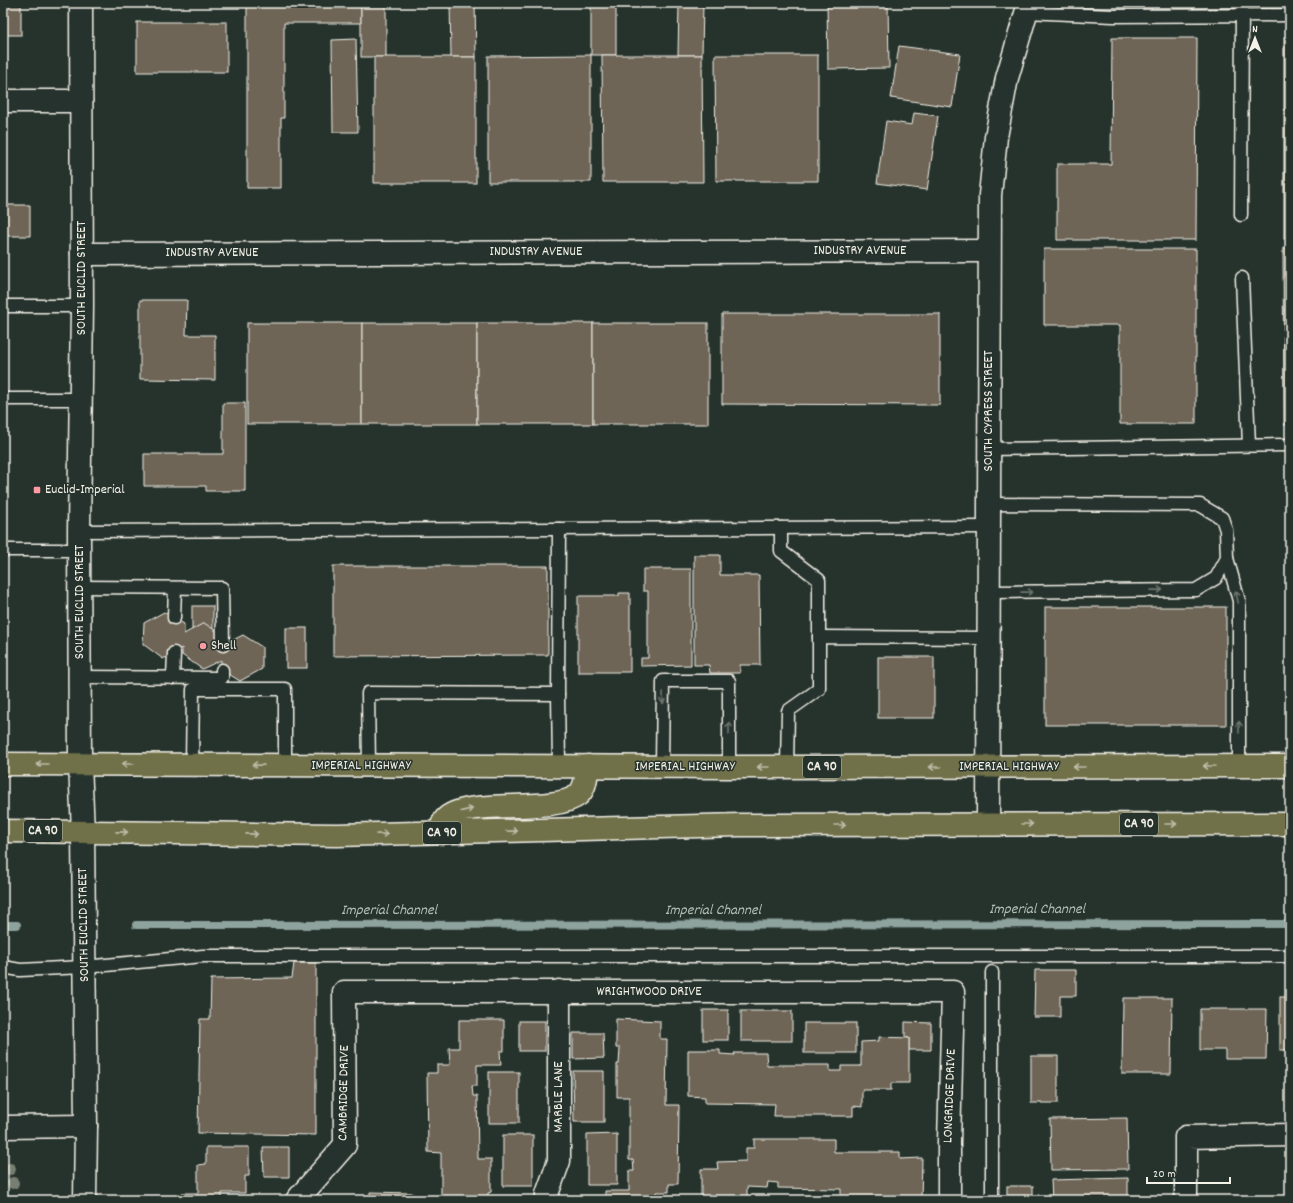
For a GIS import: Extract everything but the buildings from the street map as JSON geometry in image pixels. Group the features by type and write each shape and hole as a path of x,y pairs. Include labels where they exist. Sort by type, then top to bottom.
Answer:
{"main road":[{"name":"CA 90","path":"3,764 80,764"},
{"name":"IMPERIAL HIGHWAY","path":"80,764 729,767 1290,766"},
{"path":"442,833 443,822 447,817 469,809 555,803 569,800 577,796 582,791 588,766"},
{"name":"CA 90","path":"3,831 337,835 740,825 1290,824"}],"street":[{"name":"SOUTH EUCLID STREET","path":"82,3 82,306 79,541 80,764 83,831 86,1126 85,1200"},
{"name":"SOUTH CYPRESS STREET","path":"988,824 990,195 996,137 1006,78 1027,7"},
{"path":"3,101 82,101"},
{"name":"INDUSTRY AVENUE","path":"82,254 989,251"},
{"name":"MARBLE LANE","path":"547,1200 547,1194 559,1161 559,991"},
{"name":"WRIGHTWOOD DRIVE","path":"344,992 953,992"},
{"name":"CAMBRIDGE DRIVE","path":"297,1200 345,1145 344,992"},
{"name":"LONGRIDGE DRIVE","path":"949,1200 948,1142 953,992"},
{"path":"3,1127 86,1126"},
{"path":"1186,1200 1186,1137 1290,1135"}],"lane":[{"path":"1241,215 1242,3"},
{"path":"1027,7 1113,16 1290,15"},
{"path":"1242,278 1249,445"},
{"path":"3,306 82,306"},
{"path":"3,399 80,399"},
{"path":"988,449 1290,445"},
{"path":"988,504 1200,505 1222,518 1226,530 1227,558 1239,601 1239,766"},
{"path":"3,550 79,541 559,529 988,527"},
{"path":"781,528 781,551 819,580 819,690 788,711 787,767"},
{"path":"559,529 559,766"},
{"path":"988,592 1196,590 1216,578 1227,558"},
{"path":"80,587 222,588 223,645"},
{"path":"174,618 175,588"},
{"path":"819,637 988,638"},
{"path":"173,678 174,653"},
{"path":"80,678 173,678 193,683 222,679 285,690 285,766"},
{"path":"662,766 663,681 729,681 729,767"},
{"path":"192,765 193,683"},
{"path":"369,766 368,693 558,694"},
{"path":"3,967 20,970 84,967 203,956 1290,956"},
{"path":"992,972 992,1200"}],"waterway":[{"name":"Imperial Channel","path":"136,925 1290,924"},
{"name":"Imperial Channel","path":"3,925 17,925"}],"place":[{"name":"Euclid-Imperial","path":"37,490"},
{"name":"Shell","path":"203,646"}]}
